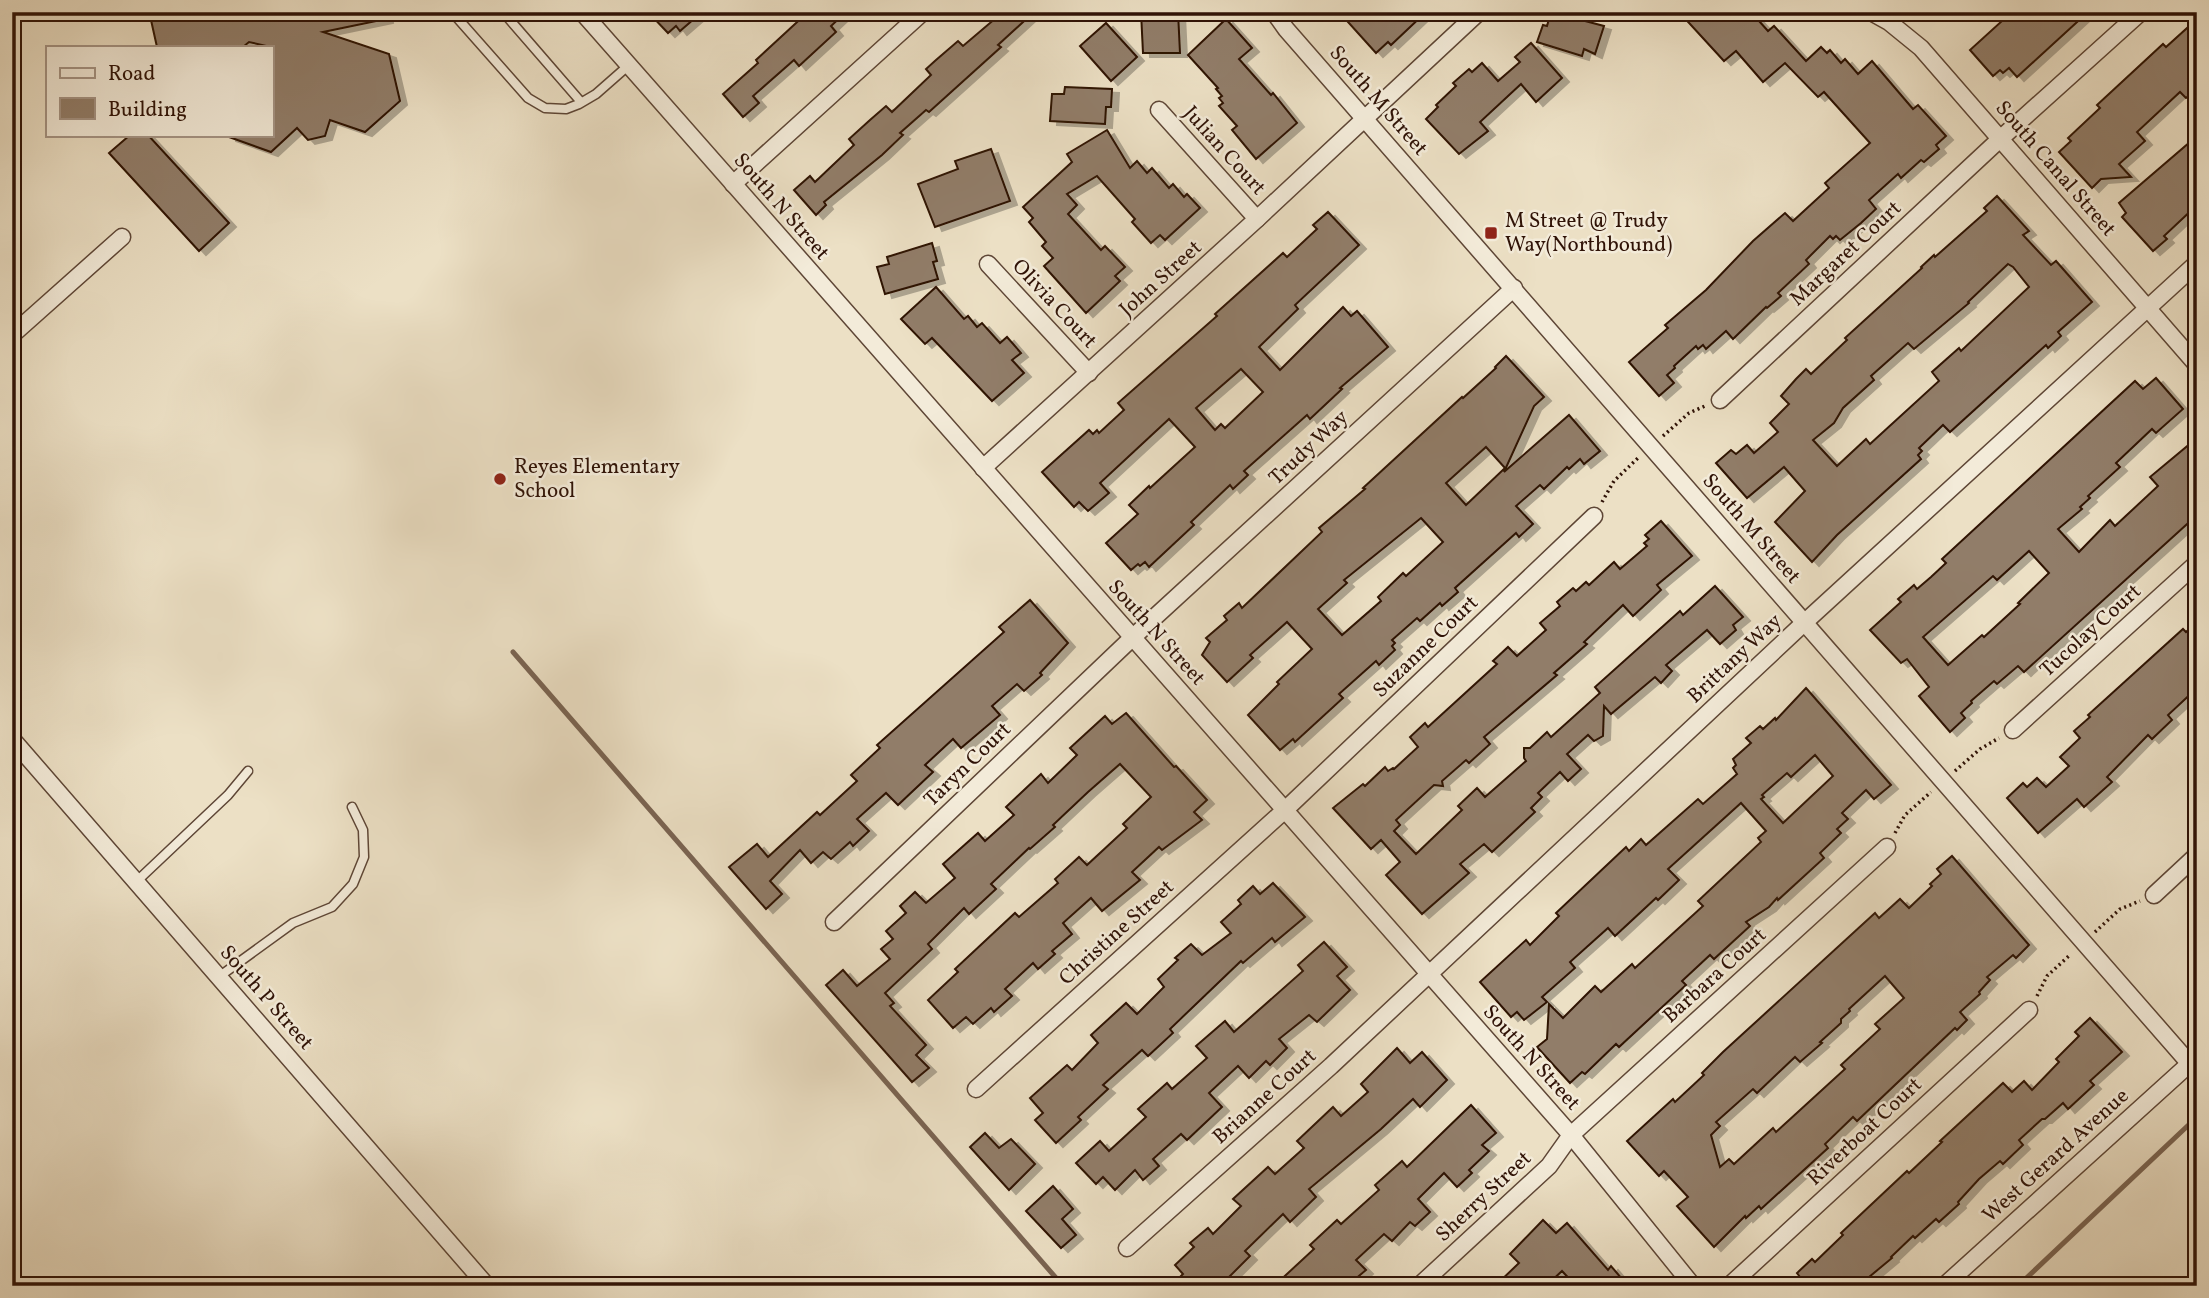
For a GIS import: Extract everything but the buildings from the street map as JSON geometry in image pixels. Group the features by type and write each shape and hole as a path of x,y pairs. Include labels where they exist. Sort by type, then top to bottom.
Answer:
{"street":[{"name":"South N Street","path":"582,12 1571,1135 1693,1286"},
{"path":"733,184 923,12"},
{"name":"South M Street","path":"1274,12 1286,29 2194,1064"},
{"name":"John Street","path":"983,468 1257,219 1479,12"},
{"name":"South Canal Street","path":"1871,12 1889,22 1921,48 2197,365"},
{"name":"Margaret Court","path":"1720,400 2000,139 2141,12"},
{"name":"Julian Court","path":"1159,110 1257,219"},
{"path":"12,335 122,237"},
{"name":"Brittany Way","path":"1428,975 1805,622 2197,263"},
{"name":"Olivia Court","path":"988,264 1089,373"},
{"name":"Trudy Way","path":"1132,638 1514,288"},
{"name":"Suzanne Court","path":"1286,809 1594,516"},
{"name":"Tucolay Court","path":"2013,730 2197,563"},
{"name":"Taryn Court","path":"834,922 1132,638"},
{"name":"South P Street","path":"12,740 487,1286"},
{"name":"Christine Street","path":"976,1089 1286,809"},
{"name":"Barbara Court","path":"1571,1135 1886,847"},
{"path":"2154,895 2197,855"},
{"name":"Brianne Court","path":"1127,1248 1331,1066 1428,975"},
{"name":"Riverboat Court","path":"1729,1286 2029,1010"},
{"name":"West Gerard Avenue","path":"1944,1286 2194,1064"},
{"name":"Sherry Street","path":"1419,1286 1549,1166 1571,1135"}],"lane":[{"path":"452,12 528,98 545,108 566,109 581,102 596,94 629,65"},
{"path":"503,12 581,102"},
{"path":"137,881 228,795 248,771"},
{"path":"220,976 293,923 332,907 352,884 364,857 363,830 352,807"}],"waterway":[{"path":"513,652 1063,1286"},
{"path":"2018,1286 2197,1117"}],"place":[{"name":"M Street @ Trudy Way(Northbound)","path":"1491,233"},
{"name":"Reyes Elementary School","path":"500,479"}]}
